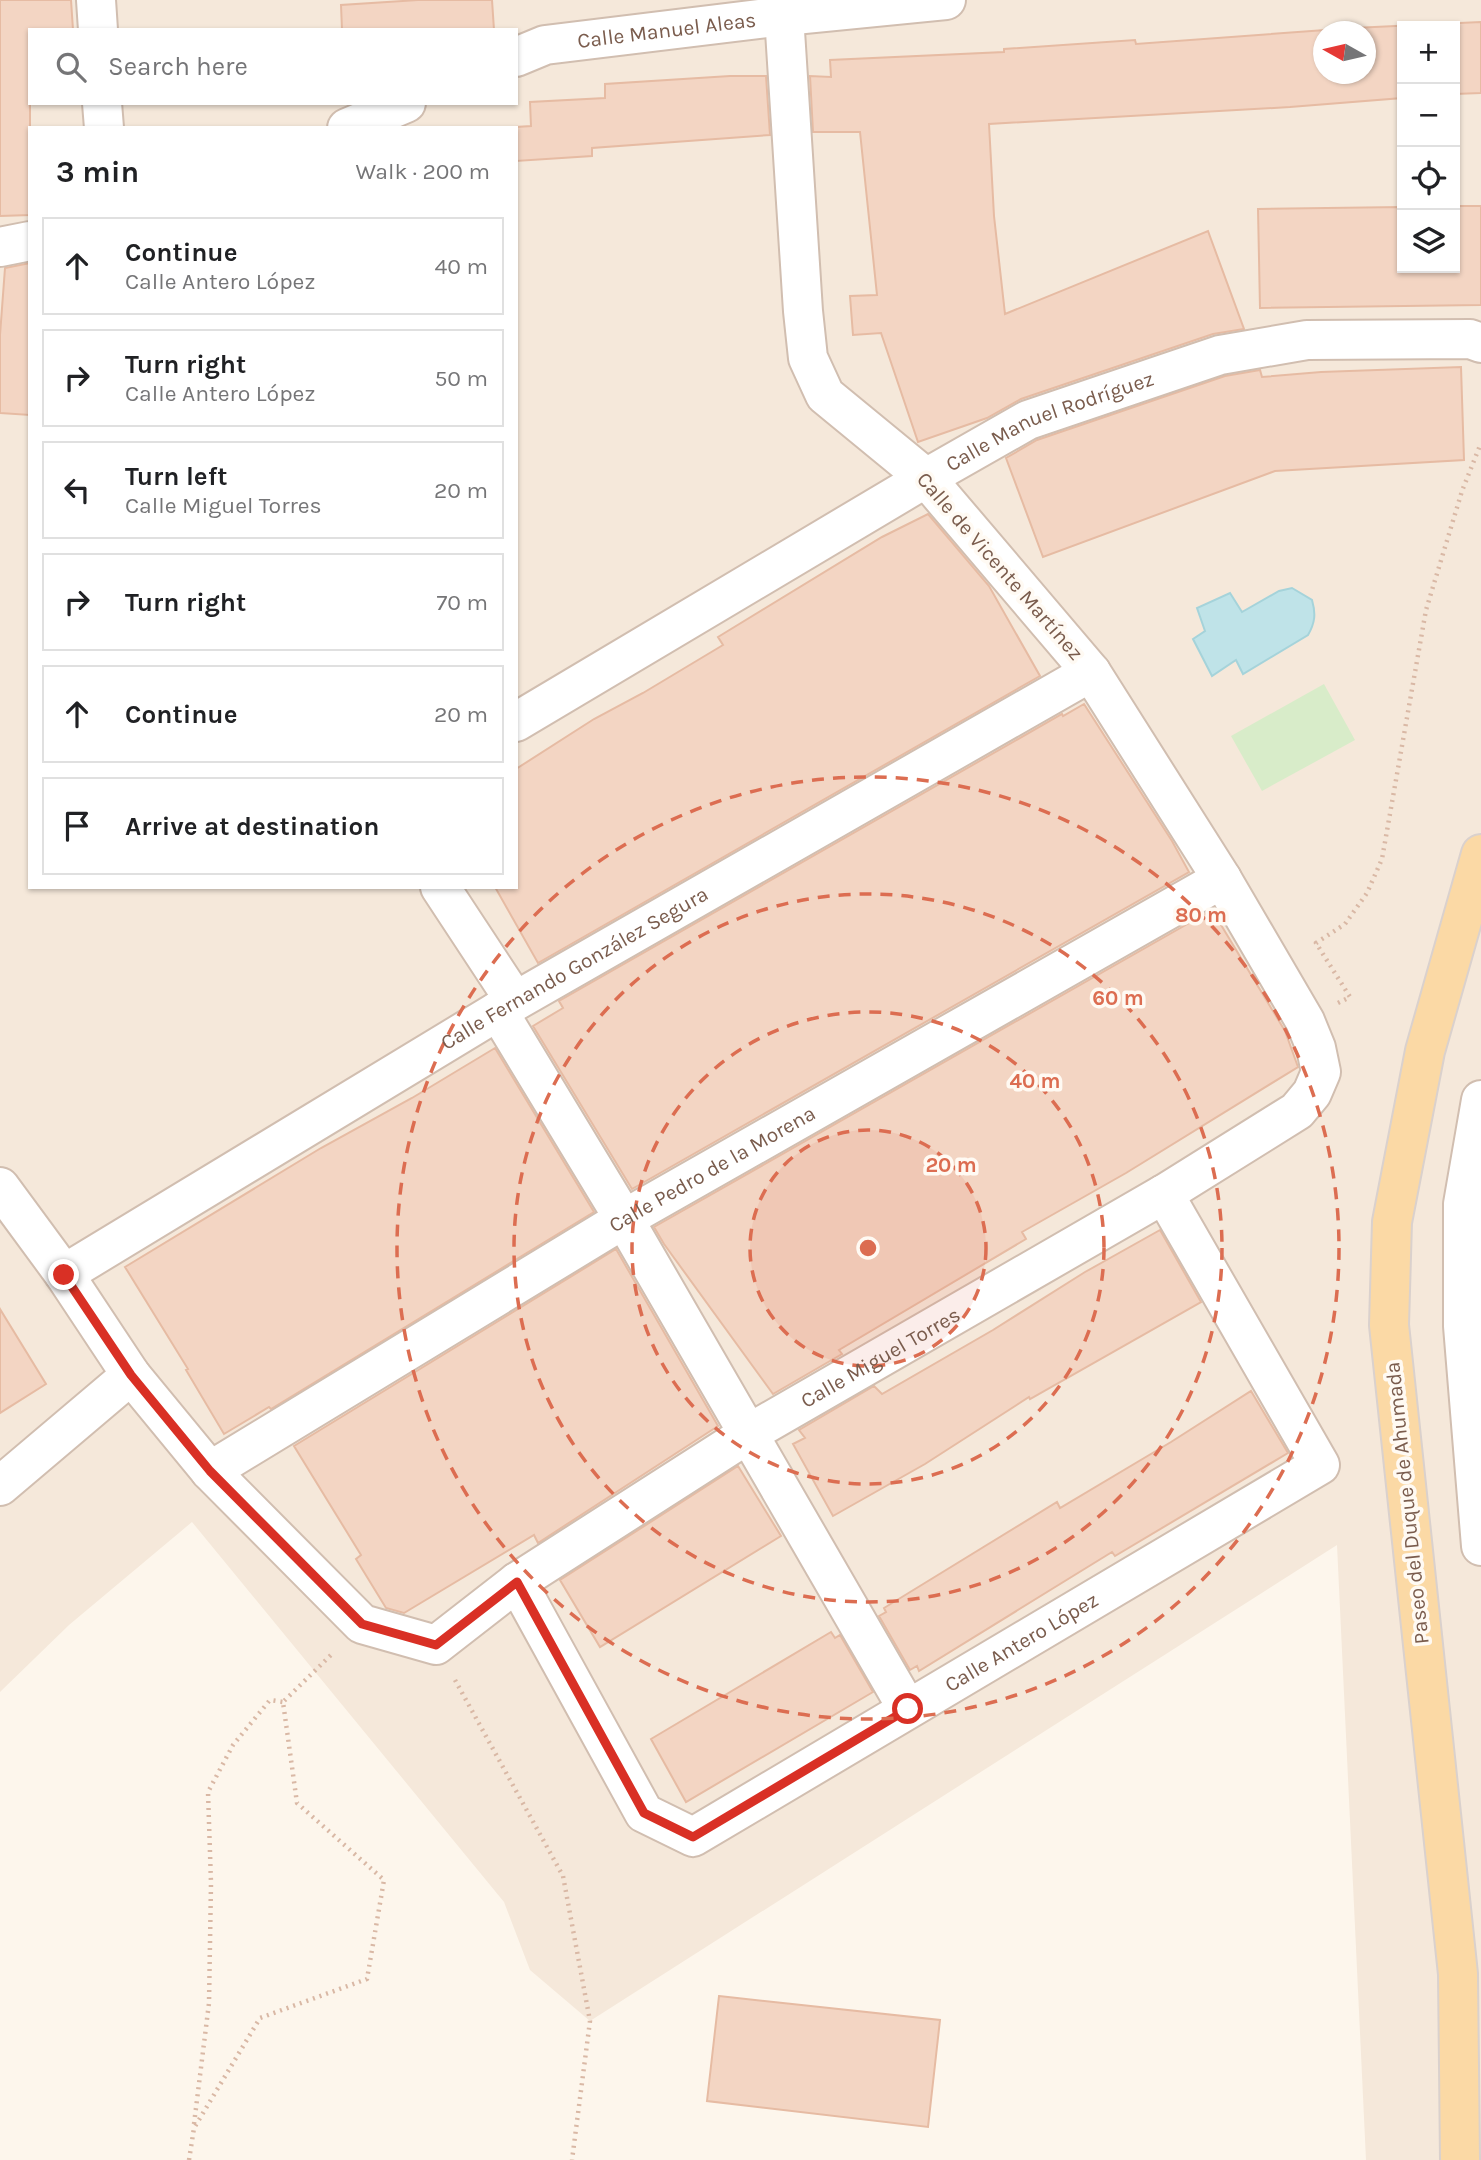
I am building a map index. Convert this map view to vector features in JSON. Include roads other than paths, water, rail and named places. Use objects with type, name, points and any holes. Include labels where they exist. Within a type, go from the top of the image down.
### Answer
[{"type":"main road","name":"Paseo del Duque de Ahumada","points":[[1460,2160],[1458,1974],[1389,1325],[1392,1222],[1422,1064],[1481,854]]},
{"type":"street","points":[[96,0],[98,28]]},
{"type":"street","name":"Calle Manuel Aleas","points":[[518,56],[545,45],[783,8],[946,0]]},
{"type":"street","name":"Calle de Vicente Martínez","points":[[783,8],[808,358],[825,395],[926,478],[1091,672],[1222,879],[1305,1021],[1316,1048],[1321,1072]]},
{"type":"street","points":[[102,105],[104,126]]},
{"type":"street","points":[[352,126],[401,105]]},
{"type":"street","points":[[0,247],[28,241]]},
{"type":"street","name":"Calle Manuel Rodríguez","points":[[518,721],[1028,419],[1220,355],[1307,340],[1470,339],[1481,343]]},
{"type":"street","name":"Calle Fernando González Segura","points":[[64,1275],[507,1006],[1091,672]]},
{"type":"street","name":"Calle Pedro de la Morena","points":[[210,1471],[624,1219],[1222,879]]},
{"type":"street","points":[[440,889],[624,1219],[908,1709]]},
{"type":"street","name":"Calle Miguel Torres","points":[[210,1471],[362,1624],[436,1645],[517,1582],[748,1434],[1164,1194],[1297,1111],[1312,1093],[1321,1072]]},
{"type":"street","points":[[1481,1100],[1463,1204],[1463,1325],[1481,1546]]},
{"type":"street","points":[[0,1187],[64,1275],[131,1375],[210,1471]]},
{"type":"street","name":"Calle Antero López","points":[[517,1582],[644,1813],[693,1837],[1320,1465],[1164,1194]]},
{"type":"street","points":[[0,1486],[131,1375]]},
{"type":"water","points":[[1292,588],[1312,600],[1314,618],[1308,635],[1243,674],[1236,660],[1212,676],[1193,639],[1205,631],[1197,608],[1230,593],[1242,612],[1279,591]]}]
